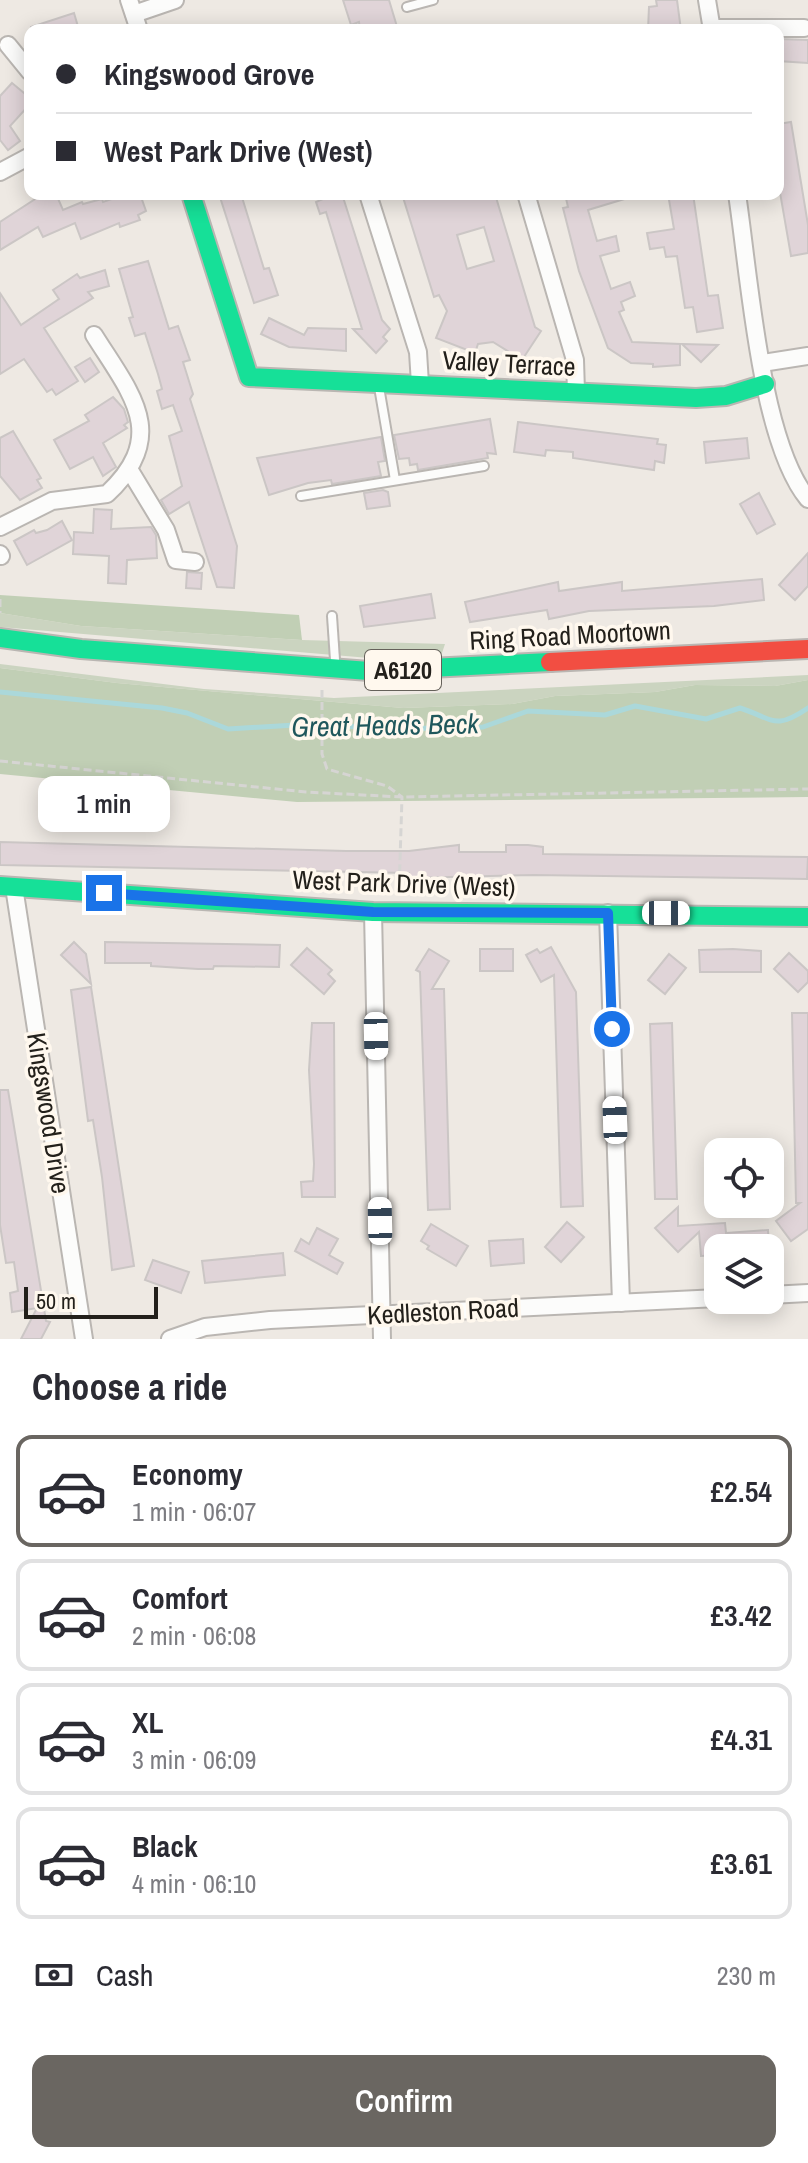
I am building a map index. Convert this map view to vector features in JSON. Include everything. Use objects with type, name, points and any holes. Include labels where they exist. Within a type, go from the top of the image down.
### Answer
[{"type":"main road","name":"Valley Terrace","points":[[193,200],[249,377],[696,398],[726,396],[765,384]]},
{"type":"main road","name":"Ring Road Moortown","points":[[0,638],[329,675],[808,649]]},
{"type":"main road","name":"West Park Drive (West)","points":[[7,886],[373,912],[808,917]]},
{"type":"street","points":[[134,15],[175,0]]},
{"type":"street","points":[[707,0],[711,24]]},
{"type":"street","points":[[784,28],[804,28]]},
{"type":"street","points":[[8,45],[24,65]]},
{"type":"street","points":[[0,172],[24,159]]},
{"type":"street","points":[[370,200],[414,339],[420,384]]},
{"type":"street","points":[[528,200],[575,360],[576,392]]},
{"type":"street","points":[[738,200],[765,384],[787,461],[808,499]]},
{"type":"street","points":[[0,527],[52,501],[107,494],[129,469],[143,429],[140,413],[94,335]]},
{"type":"street","points":[[762,363],[808,356]]},
{"type":"street","points":[[129,469],[166,530],[176,560],[195,562]]},
{"type":"street","name":"Kingswood Drive","points":[[7,886],[84,1339]]},
{"type":"street","points":[[373,912],[382,1339]]},
{"type":"street","points":[[608,913],[621,1303]]},
{"type":"street","points":[[784,1294],[808,1293]]},
{"type":"street","name":"Kedleston Road","points":[[170,1339],[233,1323],[704,1299]]},
{"type":"lane","points":[[407,7],[433,0]]},
{"type":"lane","points":[[378,383],[395,480]]},
{"type":"lane","points":[[301,496],[484,466]]},
{"type":"lane","points":[[329,675],[332,616]]},
{"type":"path","points":[[0,599],[0,613]]},
{"type":"path","points":[[329,675],[321,715],[327,769],[387,786],[402,797]]},
{"type":"path","points":[[0,761],[306,792],[402,797],[808,789]]},
{"type":"path","points":[[399,912],[402,797]]},
{"type":"green space","points":[[0,595],[299,615],[302,640],[81,626],[0,613]]},
{"type":"green space","points":[[0,613],[81,626],[302,640],[445,644],[441,656],[381,659],[0,627]]},
{"type":"green space","points":[[0,664],[204,689],[334,698],[808,675],[808,680],[775,686],[695,685],[655,692],[555,696],[512,704],[403,708],[117,683],[0,668]]},
{"type":"green space","points":[[0,668],[117,683],[403,708],[512,704],[555,696],[655,692],[695,685],[775,686],[808,680],[808,797],[297,802],[0,774]]},
{"type":"building","points":[[343,0],[389,0],[396,24],[359,22],[351,24]]},
{"type":"building","points":[[656,0],[677,0],[680,24],[648,24],[649,7],[657,6]]},
{"type":"building","points":[[74,13],[77,24],[40,24]]},
{"type":"building","points":[[784,39],[808,40],[808,63],[784,61]]},
{"type":"building","points":[[12,83],[24,93],[24,111],[10,126],[20,141],[8,150],[0,140],[0,96]]},
{"type":"building","points":[[791,122],[808,225],[808,253],[791,256],[781,200],[784,200],[784,123]]},
{"type":"building","points":[[34,200],[59,200],[63,210],[82,202],[142,200],[146,211],[138,215],[140,220],[120,227],[119,223],[81,239],[75,223],[43,237],[38,227],[0,250],[0,222]]},
{"type":"building","points":[[221,200],[243,200],[264,269],[269,268],[278,295],[254,303]]},
{"type":"building","points":[[344,200],[382,320],[390,329],[383,337],[387,341],[376,353],[353,329],[362,329],[326,212],[320,214],[316,202]]},
{"type":"building","points":[[404,200],[497,200],[535,327],[541,331],[522,360],[493,342],[478,344],[475,353],[436,338],[447,311],[439,295],[434,297]],"holes":[[[484,227],[494,261],[467,269],[457,235]]]},
{"type":"building","points":[[566,200],[621,200],[588,210],[597,241],[616,236],[619,251],[600,256],[611,289],[630,282],[635,296],[621,302],[624,310],[619,312],[632,342],[680,344],[680,365],[653,367],[653,364],[631,363],[608,348],[579,271],[563,208],[568,207]]},
{"type":"building","points":[[669,200],[694,200],[708,296],[718,295],[723,328],[697,332],[693,307],[685,308],[677,256],[666,257],[664,247],[650,249],[647,233],[674,229]]},
{"type":"building","points":[[148,261],[169,329],[178,326],[190,360],[183,362],[193,394],[190,399],[237,546],[234,588],[217,587],[189,502],[169,514],[161,500],[182,486],[169,436],[182,431],[173,405],[162,409],[157,391],[162,389],[158,374],[145,333],[135,336],[129,318],[133,317],[119,269]]},
{"type":"building","points":[[105,270],[109,286],[88,292],[93,298],[44,328],[78,381],[56,395],[52,389],[47,392],[24,359],[0,374],[0,293],[21,325],[59,299],[53,290],[77,274],[80,278]]},
{"type":"building","points":[[269,318],[304,335],[308,328],[346,329],[346,351],[289,347],[261,334]]},
{"type":"building","points":[[682,344],[718,345],[701,362]]},
{"type":"building","points":[[90,358],[99,372],[85,382],[75,367]]},
{"type":"building","points":[[113,397],[124,409],[128,422],[124,425],[127,428],[103,443],[116,467],[103,476],[93,457],[70,469],[54,440],[89,421],[85,415]]},
{"type":"building","points":[[490,419],[496,454],[487,453],[488,458],[418,470],[417,464],[410,465],[409,458],[399,459],[394,435]]},
{"type":"building","points":[[518,422],[658,439],[657,444],[666,445],[664,463],[655,461],[654,470],[573,458],[573,452],[546,450],[545,456],[514,452]]},
{"type":"building","points":[[13,431],[41,478],[37,480],[42,488],[20,500],[0,476],[0,438]]},
{"type":"building","points":[[381,437],[385,461],[378,462],[381,476],[332,484],[331,480],[308,483],[269,495],[257,458]]},
{"type":"building","points":[[747,438],[749,458],[706,463],[704,442]]},
{"type":"building","points":[[388,492],[390,506],[367,509],[364,493]]},
{"type":"building","points":[[759,493],[775,524],[757,534],[740,504]]},
{"type":"building","points":[[94,509],[112,510],[111,529],[151,527],[156,535],[157,558],[127,560],[126,584],[108,583],[109,556],[73,554],[74,532],[93,533]]},
{"type":"building","points":[[62,521],[72,540],[27,565],[14,541],[34,530],[36,533],[47,530]]},
{"type":"building","points":[[808,553],[808,586],[795,600],[779,585]]},
{"type":"building","points":[[187,572],[202,573],[201,589],[186,588]]},
{"type":"building","points":[[762,579],[764,600],[714,606],[589,611],[549,619],[547,610],[470,622],[465,602],[558,582],[559,591],[622,582],[622,591]]},
{"type":"building","points":[[431,594],[435,618],[364,627],[360,606]]},
{"type":"building","points":[[0,842],[346,851],[409,851],[459,845],[459,852],[506,852],[506,845],[528,845],[543,847],[543,854],[808,857],[807,879],[534,875],[409,878],[409,873],[0,865]]},
{"type":"building","points":[[74,942],[86,954],[91,984],[61,955]]},
{"type":"building","points":[[105,942],[280,945],[279,967],[214,966],[213,969],[198,969],[151,966],[151,963],[105,963]]},
{"type":"building","points":[[551,947],[576,992],[583,1206],[561,1207],[554,975],[541,982],[526,955]]},
{"type":"building","points":[[307,948],[332,970],[328,974],[335,981],[324,994],[291,965]]},
{"type":"building","points":[[429,949],[449,961],[432,989],[444,989],[450,1209],[428,1210],[420,972],[416,970]]},
{"type":"building","points":[[480,949],[513,949],[513,971],[480,971]]},
{"type":"building","points":[[699,950],[761,951],[761,972],[700,972]]},
{"type":"building","points":[[789,953],[808,971],[808,982],[798,992],[774,969]]},
{"type":"building","points":[[669,954],[686,968],[665,994],[648,980]]},
{"type":"building","points":[[91,987],[134,1266],[112,1270],[102,1177],[93,1120],[88,1121],[71,990]]},
{"type":"building","points":[[792,1013],[808,1013],[808,1229],[791,1241],[776,1221],[800,1203],[796,1203]]},
{"type":"building","points":[[312,1023],[334,1023],[335,1197],[302,1197],[301,1182],[313,1181],[314,1164],[309,1070]]},
{"type":"building","points":[[672,1023],[677,1199],[655,1199],[650,1024]]},
{"type":"building","points":[[0,1090],[8,1090],[46,1321],[50,1322],[41,1339],[21,1339],[37,1308],[12,1312],[10,1293],[18,1291],[14,1262],[6,1263],[0,1225]]},
{"type":"building","points":[[678,1207],[678,1226],[725,1223],[726,1233],[768,1230],[768,1234],[704,1234],[704,1256],[701,1256],[699,1232],[678,1252],[655,1228]]},
{"type":"building","points":[[567,1222],[584,1237],[561,1262],[545,1247]]},
{"type":"building","points":[[431,1224],[468,1246],[456,1266],[427,1249],[429,1246],[421,1241]]},
{"type":"building","points":[[317,1228],[338,1239],[329,1255],[343,1263],[337,1274],[295,1251],[301,1239],[309,1244]]},
{"type":"building","points":[[523,1239],[524,1263],[491,1266],[489,1241]]},
{"type":"building","points":[[283,1253],[285,1275],[205,1283],[202,1261]]},
{"type":"building","points":[[153,1260],[189,1272],[181,1293],[145,1280]]},
{"type":"waterway","name":"Great Heads Beck","points":[[0,692],[162,708],[187,713],[228,729],[312,724],[390,729],[483,727],[528,711],[605,715],[635,706],[706,719],[740,708],[781,721],[808,708]]},
{"type":"traffic: fast","points":[[193,200],[249,377],[696,398],[726,396],[765,384]]},
{"type":"traffic: fast","points":[[0,638],[81,649],[369,671],[550,662]]},
{"type":"traffic: fast","points":[[0,886],[373,912],[808,917]]},
{"type":"traffic: jam","points":[[550,662],[808,649]]},
{"type":"route","points":[[104,893],[373,912],[608,913],[612,1029]]}]
